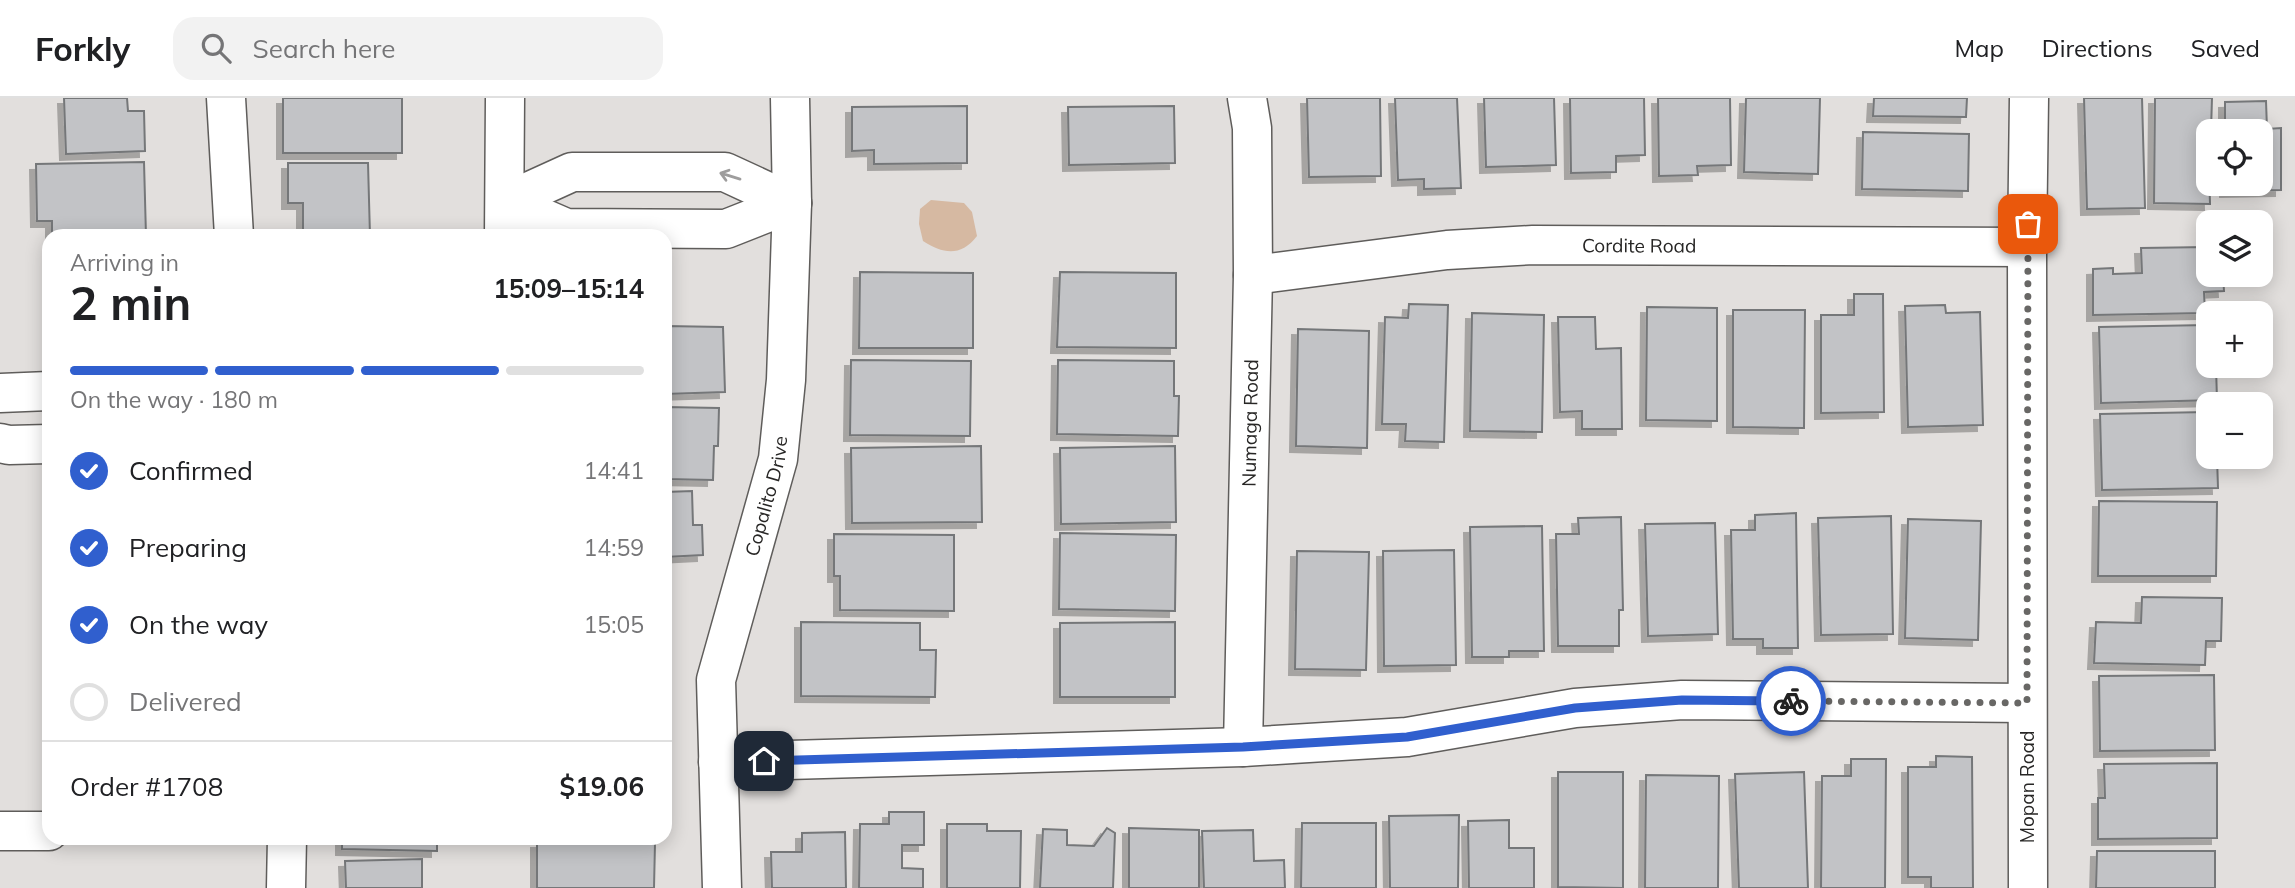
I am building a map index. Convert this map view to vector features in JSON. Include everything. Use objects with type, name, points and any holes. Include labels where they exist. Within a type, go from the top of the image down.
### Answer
[{"type":"street","points":[[226,98],[234,229]]},
{"type":"street","points":[[505,98],[505,219]]},
{"type":"street","name":"Copalito Drive","points":[[722,888],[716,680],[778,459],[786,380],[792,203],[790,98]]},
{"type":"street","name":"Numaga Road","points":[[1243,747],[1253,275],[1252,128],[1247,98]]},
{"type":"street","name":"Mopan Road","points":[[2028,888],[2029,98]]},
{"type":"street","points":[[505,219],[572,172],[725,172],[792,203]]},
{"type":"street","points":[[505,219],[566,228],[726,229],[792,203]]},
{"type":"street","name":"Cordite Road","points":[[1253,275],[1447,250],[1533,245],[2027,247]]},
{"type":"street","points":[[0,393],[42,391]]},
{"type":"street","points":[[0,443],[42,444]]},
{"type":"street","points":[[718,762],[1243,747],[1407,737],[1575,708],[1682,700],[2027,703]]},
{"type":"street","points":[[0,831],[42,831]]},
{"type":"street","points":[[286,888],[287,845]]},
{"type":"shaded area","points":[[931,200],[964,203],[972,212],[977,236],[971,243],[958,250],[945,251],[923,241],[919,224],[920,209]]},
{"type":"building","points":[[64,98],[127,98],[128,111],[144,111],[145,151],[66,154]]},
{"type":"building","points":[[283,98],[402,98],[402,153],[283,153]]},
{"type":"building","points":[[1307,98],[1380,98],[1381,176],[1309,177]]},
{"type":"building","points":[[1395,98],[1457,98],[1461,188],[1424,189],[1424,179],[1398,180]]},
{"type":"building","points":[[1484,98],[1554,98],[1556,165],[1486,167]]},
{"type":"building","points":[[1570,98],[1644,98],[1645,155],[1616,156],[1616,172],[1571,173]]},
{"type":"building","points":[[1658,98],[1730,98],[1731,165],[1697,166],[1698,175],[1659,176]]},
{"type":"building","points":[[1746,98],[1820,98],[1818,174],[1744,172]]},
{"type":"building","points":[[1874,98],[1967,98],[1966,117],[1873,116]]},
{"type":"building","points":[[2084,98],[2142,98],[2145,208],[2087,209]]},
{"type":"building","points":[[2155,98],[2212,98],[2211,119],[2196,119],[2196,196],[2210,196],[2210,204],[2154,203]]},
{"type":"building","points":[[2266,101],[2267,119],[2225,119],[2225,102]]},
{"type":"building","points":[[967,106],[967,163],[874,164],[874,150],[852,151],[852,107]]},
{"type":"building","points":[[1174,106],[1175,163],[1069,165],[1068,107]]},
{"type":"building","points":[[2281,128],[2281,190],[2273,190],[2273,129]]},
{"type":"building","points":[[1863,132],[1969,134],[1968,191],[1862,189]]},
{"type":"building","points":[[144,162],[146,229],[52,229],[52,221],[37,221],[36,164]]},
{"type":"building","points":[[288,163],[368,163],[370,229],[303,229],[303,203],[288,203]]},
{"type":"building","points":[[2196,247],[2196,287],[2224,287],[2224,291],[2204,292],[2204,301],[2196,301],[2196,313],[2093,315],[2093,269],[2113,268],[2113,274],[2142,273],[2141,248]]},
{"type":"building","points":[[860,272],[973,273],[973,348],[859,348]]},
{"type":"building","points":[[1060,272],[1176,273],[1176,348],[1057,347]]},
{"type":"building","points":[[1854,294],[1883,294],[1884,412],[1821,413],[1821,315],[1854,315]]},
{"type":"building","points":[[1409,304],[1448,305],[1444,442],[1405,441],[1406,424],[1382,424],[1385,317],[1408,318]]},
{"type":"building","points":[[1945,305],[1946,313],[1980,312],[1983,425],[1908,427],[1905,306]]},
{"type":"building","points":[[1647,307],[1717,308],[1717,421],[1646,420]]},
{"type":"building","points":[[1733,310],[1805,310],[1804,428],[1733,427]]},
{"type":"building","points":[[1472,313],[1544,315],[1542,432],[1470,431]]},
{"type":"building","points":[[1558,317],[1595,317],[1596,349],[1621,348],[1622,429],[1582,429],[1582,411],[1560,412]]},
{"type":"building","points":[[2196,325],[2196,378],[2216,378],[2217,392],[2196,392],[2196,401],[2101,403],[2099,327]]},
{"type":"building","points":[[672,326],[723,327],[725,392],[672,394]]},
{"type":"building","points":[[1298,329],[1369,331],[1367,448],[1296,446]]},
{"type":"building","points":[[851,360],[971,361],[970,436],[850,435]]},
{"type":"building","points":[[1058,360],[1174,361],[1174,396],[1179,396],[1178,436],[1057,434]]},
{"type":"building","points":[[672,407],[719,408],[718,446],[714,446],[713,480],[672,479]]},
{"type":"building","points":[[2196,412],[2196,469],[2217,469],[2218,488],[2102,490],[2100,414]]},
{"type":"building","points":[[981,446],[982,522],[852,523],[851,448]]},
{"type":"building","points":[[1175,446],[1176,522],[1061,524],[1060,448]]},
{"type":"building","points":[[692,491],[693,525],[702,525],[703,555],[672,557],[672,492]]},
{"type":"building","points":[[2099,501],[2217,502],[2216,576],[2098,576]]},
{"type":"building","points":[[1796,513],[1798,648],[1763,648],[1763,639],[1733,639],[1731,530],[1755,530],[1755,515]]},
{"type":"building","points":[[1891,516],[1893,634],[1821,635],[1818,518]]},
{"type":"building","points":[[1621,517],[1623,610],[1619,610],[1619,646],[1558,646],[1556,534],[1579,534],[1578,518]]},
{"type":"building","points":[[1908,519],[1981,521],[1978,640],[1905,638]]},
{"type":"building","points":[[1715,523],[1718,634],[1648,636],[1645,524]]},
{"type":"building","points":[[1542,526],[1544,651],[1509,651],[1509,657],[1472,657],[1470,527]]},
{"type":"building","points":[[1060,533],[1176,535],[1175,611],[1059,609]]},
{"type":"building","points":[[834,534],[954,535],[954,611],[840,610],[840,576],[834,576]]},
{"type":"building","points":[[1454,550],[1456,665],[1384,666],[1383,551]]},
{"type":"building","points":[[1297,551],[1369,552],[1366,670],[1295,669]]},
{"type":"building","points":[[2142,597],[2222,598],[2221,641],[2206,641],[2205,665],[2094,663],[2096,622],[2141,623]]},
{"type":"building","points":[[801,622],[920,623],[920,650],[936,650],[935,697],[801,696]]},
{"type":"building","points":[[1175,622],[1175,697],[1060,697],[1060,623]]},
{"type":"building","points":[[2214,675],[2215,750],[2100,751],[2099,676]]},
{"type":"building","points":[[1936,756],[1972,757],[1973,888],[1931,888],[1931,877],[1908,877],[1908,767],[1936,767]]},
{"type":"building","points":[[1851,759],[1886,759],[1885,888],[1821,888],[1822,776],[1851,776]]},
{"type":"building","points":[[2217,763],[2217,838],[2098,839],[2098,798],[2105,798],[2104,764]]},
{"type":"building","points":[[1558,772],[1623,772],[1623,888],[1558,887]]},
{"type":"building","points":[[1804,772],[1808,888],[1739,888],[1735,774]]},
{"type":"building","points":[[1646,775],[1719,776],[1718,888],[1645,888]]},
{"type":"building","points":[[889,812],[924,812],[924,845],[902,845],[902,868],[923,869],[923,888],[859,888],[860,824],[889,824]]},
{"type":"building","points":[[1459,815],[1458,888],[1390,888],[1389,816]]},
{"type":"building","points":[[1509,820],[1509,848],[1534,848],[1534,888],[1469,888],[1468,821]]},
{"type":"building","points":[[1302,823],[1376,823],[1376,888],[1301,888]]},
{"type":"building","points":[[947,824],[987,824],[987,831],[1021,831],[1020,888],[947,888]]},
{"type":"building","points":[[1107,828],[1115,833],[1113,888],[1040,888],[1043,829],[1067,830],[1067,845],[1094,846]]},
{"type":"building","points":[[1129,828],[1199,830],[1199,888],[1129,888]]},
{"type":"building","points":[[1253,830],[1254,861],[1284,860],[1285,888],[1204,888],[1202,831]]},
{"type":"building","points":[[845,832],[846,888],[772,888],[771,852],[802,852],[802,833]]},
{"type":"building","points":[[342,845],[437,845],[437,851],[342,849]]},
{"type":"building","points":[[537,845],[655,845],[654,888],[537,888]]},
{"type":"building","points":[[2097,851],[2215,851],[2215,888],[2096,888]]},
{"type":"building","points":[[422,859],[422,888],[346,888],[345,861]]},
{"type":"way so far","points":[[1791,701],[2027,703],[2028,224]]},
{"type":"route","points":[[764,761],[1243,747],[1407,737],[1575,708],[1682,700],[1791,701]]}]
